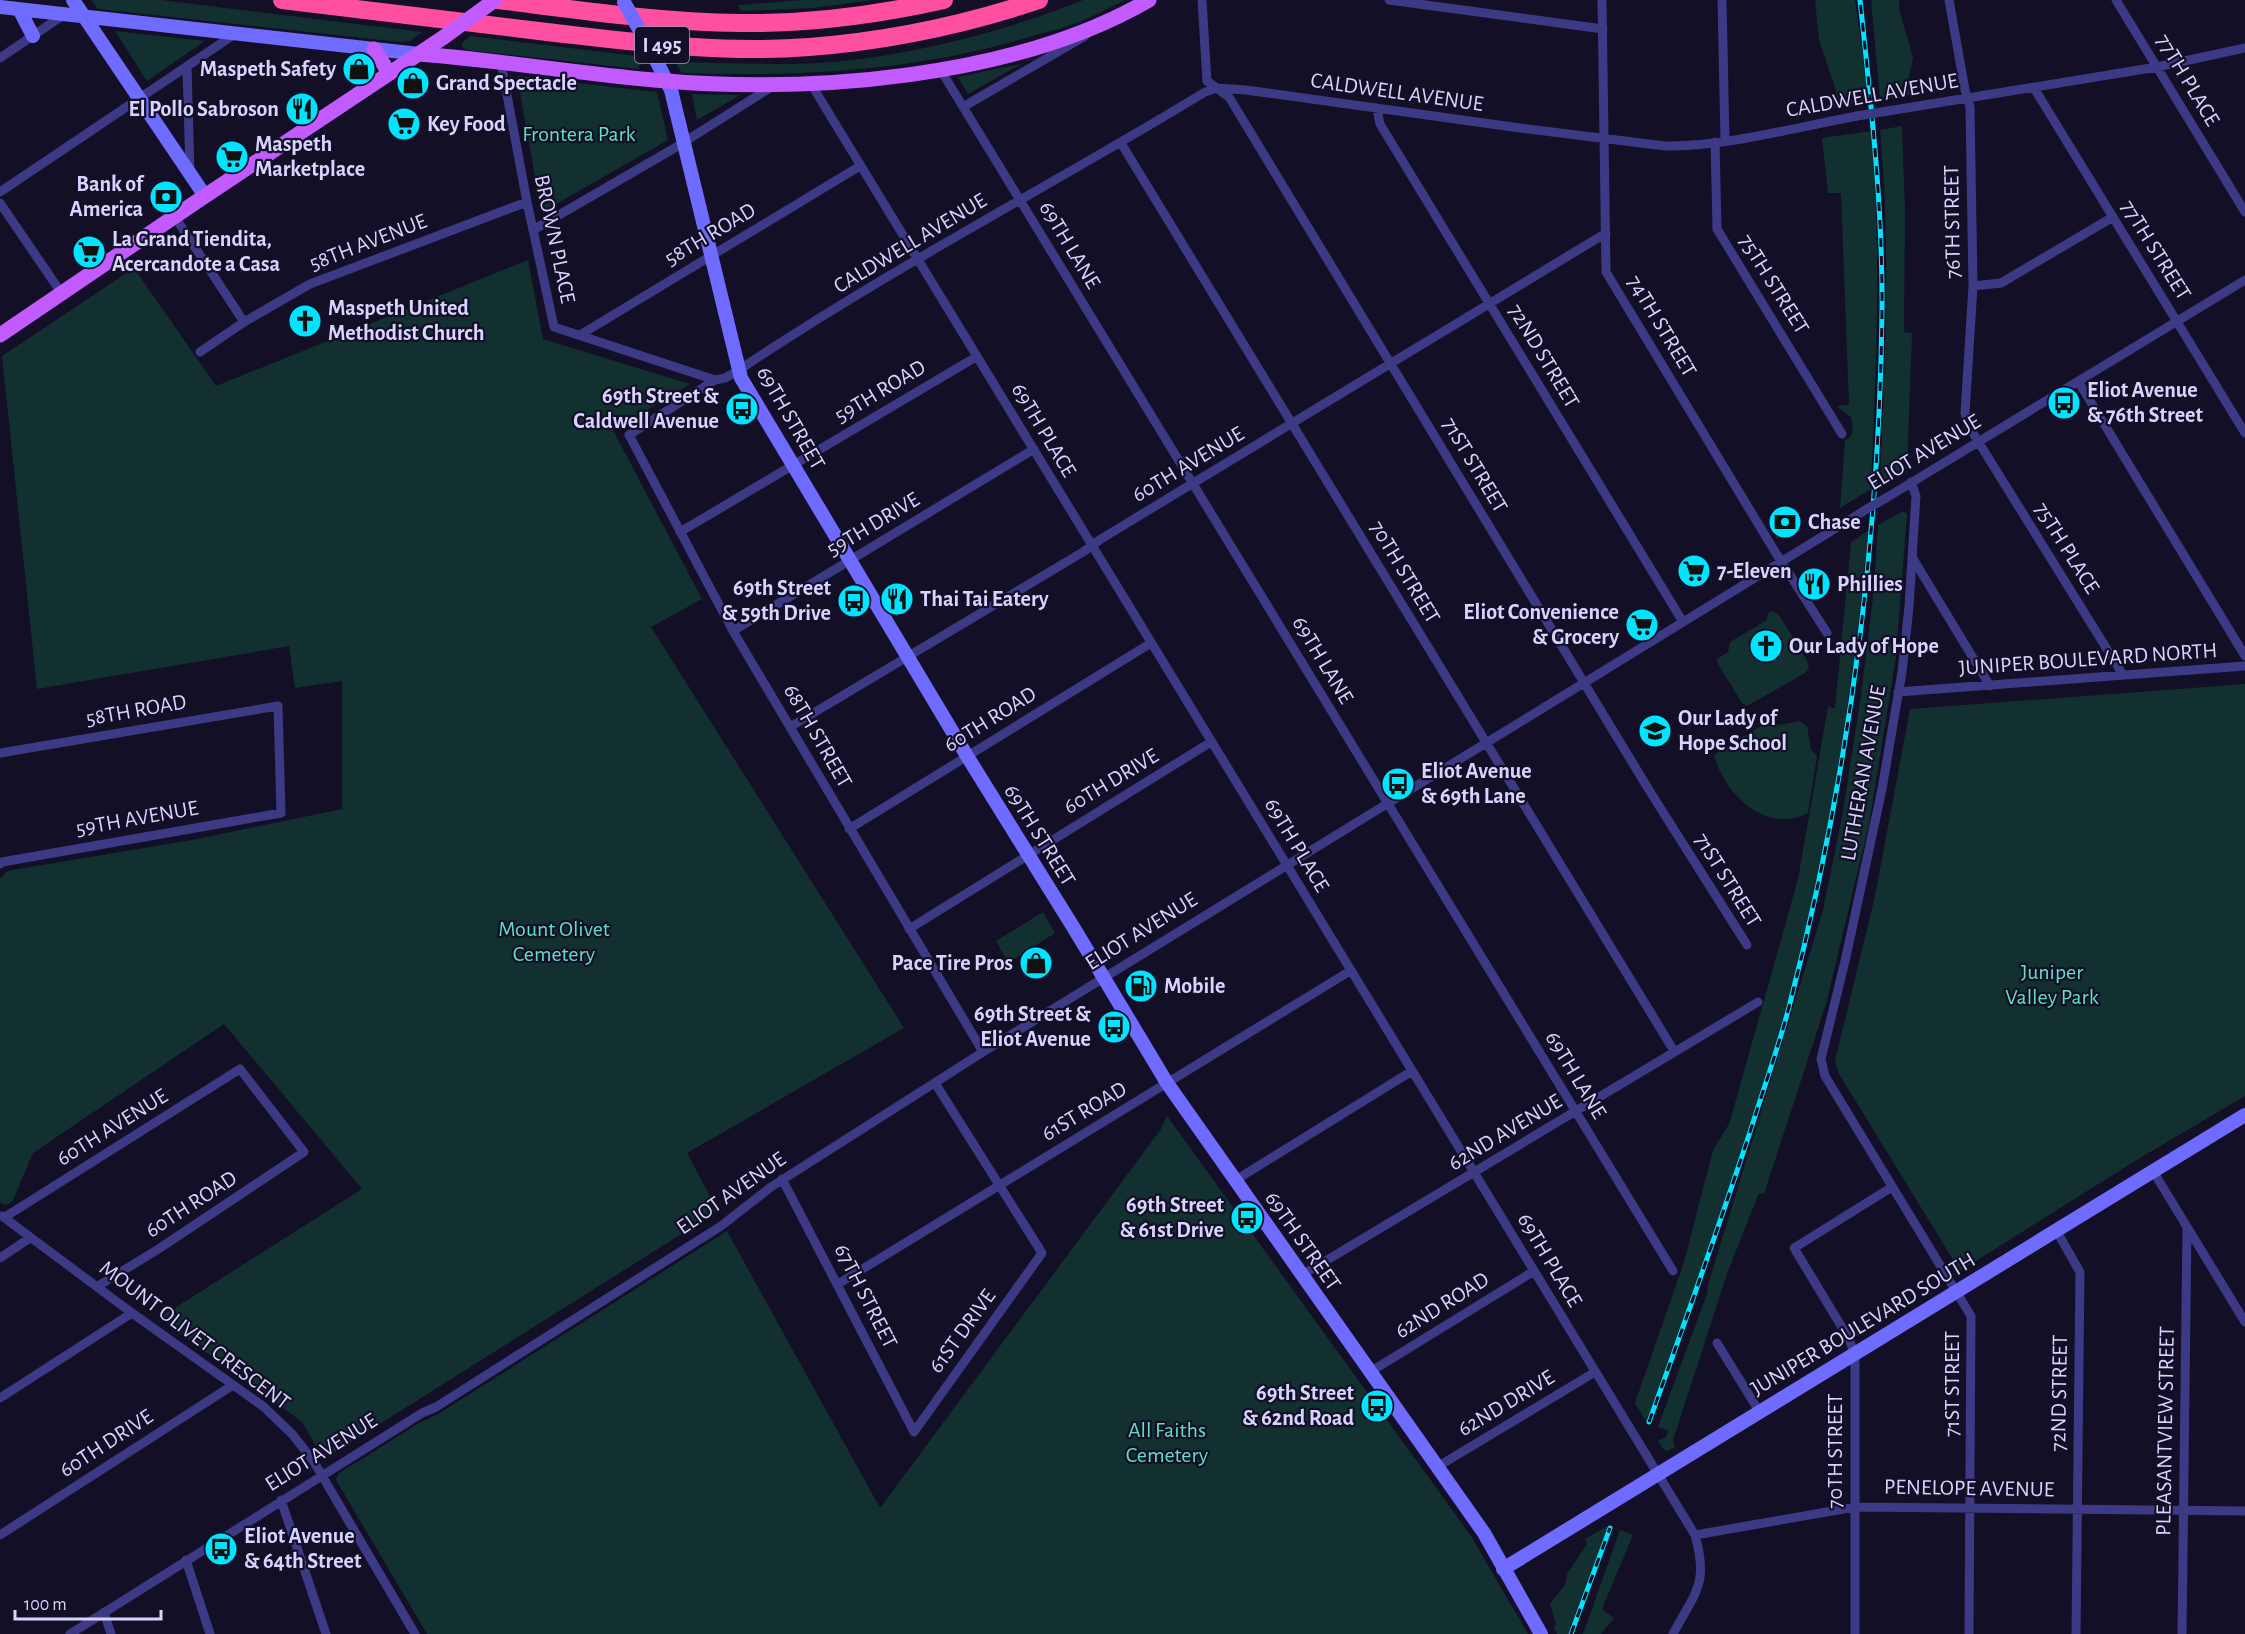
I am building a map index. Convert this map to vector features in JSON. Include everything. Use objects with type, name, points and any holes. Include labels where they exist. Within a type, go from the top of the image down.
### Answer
[{"type":"highway","name":"I 495","points":[[282,0],[640,43],[735,49],[808,47],[880,39],[950,26],[1039,0]]},
{"type":"highway","name":"I 495","points":[[497,0],[671,20],[749,23],[847,17],[944,0]]},
{"type":"main road","points":[[0,335],[497,0]]},
{"type":"main road","points":[[0,7],[64,15],[78,8],[237,32],[419,54],[667,81],[774,85],[875,78],[940,69],[1044,45],[1113,20],[1149,0]]},
{"type":"main road","name":"69TH STREET","points":[[623,1],[667,81],[741,378],[907,657],[1167,1083],[1484,1533],[1540,1632]]},
{"type":"main road","points":[[78,8],[205,196]]},
{"type":"main road","points":[[20,9],[33,36]]},
{"type":"main road","points":[[374,49],[388,73]]},
{"type":"main road","name":"JUNIPER BOULEVARD SOUTH","points":[[1503,1569],[2245,1115]]},
{"type":"street","name":"71ST STREET","points":[[1202,0],[1207,81],[1229,97],[1655,800],[1747,945]]},
{"type":"street","points":[[1389,0],[1603,29]]},
{"type":"street","name":"74TH STREET","points":[[1602,0],[1606,272],[1781,562],[1827,633]]},
{"type":"street","name":"75TH STREET","points":[[1722,0],[1717,229],[1842,434]]},
{"type":"street","name":"76TH STREET","points":[[1949,0],[1970,107],[1973,286],[1965,412],[1968,425],[1979,442]]},
{"type":"street","name":"77TH PLACE","points":[[2116,0],[2245,212]]},
{"type":"street","points":[[0,58],[64,15]]},
{"type":"street","points":[[963,107],[1113,20]]},
{"type":"street","points":[[0,192],[237,32]]},
{"type":"street","name":"CALDWELL AVENUE","points":[[629,435],[716,380],[739,370],[917,260],[1205,92],[1217,88],[1605,139],[1685,146],[1720,142],[1857,116],[2157,67],[2245,48]]},
{"type":"street","name":"BROWN PLACE","points":[[501,63],[527,202],[554,327],[716,380]]},
{"type":"street","points":[[187,67],[190,174]]},
{"type":"street","name":"69TH LANE","points":[[940,69],[1673,1271]]},
{"type":"street","name":"69TH PLACE","points":[[811,84],[1695,1535],[1702,1569],[1699,1587],[1673,1634]]},
{"type":"street","points":[[533,230],[684,143],[774,85]]},
{"type":"street","name":"77TH STREET","points":[[2034,88],[2245,434]]},
{"type":"street","name":"72ND STREET","points":[[1377,109],[1380,124],[1683,622]]},
{"type":"street","name":"70TH STREET","points":[[1121,143],[1674,1051]]},
{"type":"street","name":"58TH ROAD","points":[[580,335],[860,166]]},
{"type":"street","name":"58TH AVENUE","points":[[200,352],[244,322],[310,284],[527,202]]},
{"type":"street","points":[[0,203],[62,294]]},
{"type":"street","points":[[175,217],[244,322]]},
{"type":"street","points":[[1973,286],[2001,284],[2113,217]]},
{"type":"street","name":"60TH AVENUE","points":[[790,727],[1606,233]]},
{"type":"street","name":"ELIOT AVENUE","points":[[70,1634],[321,1475],[422,1413],[446,1401],[721,1226],[782,1179],[1103,977],[2245,279]]},
{"type":"street","name":"59TH ROAD","points":[[680,532],[976,357]]},
{"type":"street","points":[[2078,381],[2245,656]]},
{"type":"street","name":"68TH STREET","points":[[629,435],[733,631],[983,1052]]},
{"type":"street","name":"75TH PLACE","points":[[1979,442],[2123,675]]},
{"type":"street","name":"59TH DRIVE","points":[[733,631],[1034,449]]},
{"type":"street","name":"LUTHERAN AVENUE","points":[[1822,1067],[1822,1050],[1875,828],[1898,692],[1908,618],[1916,496],[1911,482]]},
{"type":"street","points":[[1912,557],[1990,686]]},
{"type":"street","name":"60TH ROAD","points":[[849,829],[1151,643]]},
{"type":"street","name":"JUNIPER BOULEVARD NORTH","points":[[1898,692],[2245,666]]},
{"type":"street","name":"58TH ROAD","points":[[0,753],[278,706],[282,813]]},
{"type":"street","name":"60TH DRIVE","points":[[909,929],[1211,742]]},
{"type":"street","name":"59TH AVENUE","points":[[0,864],[282,813]]},
{"type":"street","name":"61ST ROAD","points":[[838,1284],[1350,971]]},
{"type":"street","name":"62ND AVENUE","points":[[1302,1275],[1758,1002]]},
{"type":"street","name":"71ST STREET","points":[[1822,1067],[1825,1076],[1971,1316],[1969,1634]]},
{"type":"street","name":"60TH AVENUE","points":[[3,1216],[240,1069],[304,1152]]},
{"type":"street","points":[[1234,1181],[1412,1071]]},
{"type":"street","points":[[935,1083],[999,1185]]},
{"type":"street","name":"60TH ROAD","points":[[98,1286],[160,1248],[304,1152]]},
{"type":"street","points":[[2153,1170],[2245,1323]]},
{"type":"street","name":"67TH STREET","points":[[782,1179],[914,1431]]},
{"type":"street","name":"61ST DRIVE","points":[[914,1431],[1042,1253],[999,1185]]},
{"type":"street","name":"70TH STREET","points":[[1854,1634],[1855,1355],[1849,1339],[1794,1248],[1892,1187]]},
{"type":"street","name":"MOUNT OLIVET CRESCENT","points":[[3,1216],[282,1423],[307,1452],[415,1634]]},
{"type":"street","name":"PLEASANTVIEW STREET","points":[[2182,1634],[2187,1228]]},
{"type":"street","name":"72ND STREET","points":[[2056,1230],[2080,1272],[2076,1634]]},
{"type":"street","points":[[0,1258],[30,1238]]},
{"type":"street","name":"62ND ROAD","points":[[1370,1372],[1534,1271]]},
{"type":"street","points":[[0,1398],[132,1313]]},
{"type":"street","points":[[1717,1343],[1760,1412]]},
{"type":"street","name":"62ND DRIVE","points":[[1437,1467],[1595,1372]]},
{"type":"street","name":"60TH DRIVE","points":[[0,1534],[233,1385]]},
{"type":"street","points":[[282,1500],[326,1634]]},
{"type":"street","name":"PENELOPE AVENUE","points":[[1695,1535],[1855,1507],[2245,1510]]},
{"type":"street","points":[[186,1560],[210,1634]]},
{"type":"street","points":[[104,1612],[111,1634]]},
{"type":"green space","points":[[91,0],[161,0],[422,32],[410,41],[400,42],[98,9]]},
{"type":"green space","points":[[802,0],[874,0],[813,8],[741,11],[738,5]]},
{"type":"green space","points":[[1083,0],[1126,0],[1059,29],[944,58],[857,69],[770,74],[682,73],[675,62],[794,64],[866,58],[978,35],[1050,13]]},
{"type":"green space","points":[[1815,0],[1855,0],[1869,102],[1830,108],[1836,97],[1836,90],[1819,40]]},
{"type":"green space","points":[[1871,0],[1899,0],[1899,8],[1913,58],[1907,86],[1918,93],[1880,100]]},
{"type":"green space","points":[[115,31],[205,41],[147,81]]},
{"type":"green space","points":[[470,36],[636,56],[641,65],[638,66],[639,69],[467,50],[462,47],[462,43]]},
{"type":"green space","points":[[1021,64],[968,94],[958,77]]},
{"type":"green space","name":"Frontera Park","points":[[517,76],[657,92],[668,140],[544,211],[541,210]]},
{"type":"green space","points":[[692,94],[740,95],[697,120]]},
{"type":"green space","points":[[1902,126],[1905,212],[1904,332],[1912,333],[1907,469],[1880,484],[1886,263],[1880,130]]},
{"type":"green space","points":[[1871,131],[1877,265],[1871,489],[1840,508],[1845,440],[1852,434],[1851,417],[1836,406],[1849,405],[1841,193],[1828,193],[1822,138]]},
{"type":"green space","name":"Mount Olivet Cemetery","points":[[528,260],[543,339],[690,384],[613,430],[702,599],[651,627],[904,1028],[687,1153],[718,1211],[324,1459],[302,1422],[159,1318],[362,1189],[224,1024],[33,1153],[12,1202],[6,1205],[0,1202],[0,879],[7,871],[192,840],[342,809],[342,681],[295,688],[289,646],[37,689],[2,356],[134,268],[216,386]]},
{"type":"green space","points":[[1903,511],[1907,514],[1896,657],[1869,824],[1826,1004],[1764,1194],[1759,1193],[1728,1271],[1673,1440],[1675,1447],[1667,1451],[1658,1441],[1666,1437],[1668,1430],[1658,1427],[1708,1291],[1707,1288],[1823,910],[1843,812],[1861,695],[1873,598],[1878,525]]},
{"type":"green space","points":[[1868,531],[1855,648],[1838,765],[1804,939],[1758,1103],[1704,1263],[1646,1422],[1635,1403],[1684,1262],[1713,1150],[1729,1124],[1798,879],[1828,707],[1835,708],[1851,542]]},
{"type":"green space","points":[[1772,611],[1779,615],[1807,660],[1809,668],[1805,673],[1747,706],[1742,703],[1717,659],[1728,652],[1730,642],[1767,620],[1768,613]]},
{"type":"green space","name":"Juniper Valley Park","points":[[2245,684],[2245,1096],[2135,1161],[1960,1271],[1839,1074],[1835,1061],[1875,896],[1910,709]]},
{"type":"green space","points":[[1769,721],[1779,725],[1799,721],[1807,726],[1811,749],[1817,756],[1808,813],[1792,818],[1777,819],[1762,815],[1737,796],[1719,770],[1714,755]]},
{"type":"green space","points":[[1043,912],[1055,933],[1008,963],[996,941]]},
{"type":"green space","name":"All Faiths Cemetery","points":[[1167,1116],[1471,1536],[1528,1634],[427,1634],[336,1480],[338,1474],[419,1423],[438,1414],[727,1231],[880,1508],[1161,1129]]},
{"type":"green space","points":[[1609,1525],[1568,1634],[1557,1634],[1550,1604],[1565,1585],[1567,1574],[1587,1544],[1585,1539]]},
{"type":"green space","points":[[1620,1530],[1633,1535],[1602,1609],[1614,1618],[1601,1634],[1583,1634]]},
{"type":"railway","points":[[1649,1422],[1738,1168],[1789,1007],[1810,922],[1844,749],[1867,576],[1880,401],[1882,313],[1878,195],[1860,0]]},
{"type":"railway","points":[[1571,1634],[1610,1528]]},
{"type":"place","name":"Maspeth Safety","points":[[359,69]]},
{"type":"place","name":"Grand Spectacle","points":[[413,83]]},
{"type":"place","name":"El Pollo Sabroson","points":[[302,109]]},
{"type":"place","name":"Key Food","points":[[404,124]]},
{"type":"place","name":"Maspeth Marketplace","points":[[232,157]]},
{"type":"place","name":"Bank of America","points":[[166,197]]},
{"type":"place","name":"La Grand Tiendita, Acercandote a Casa","points":[[89,252]]},
{"type":"place","name":"Maspeth United Methodist Church","points":[[305,321]]},
{"type":"place","name":"Eliot Avenue & 76th Street","points":[[2064,403]]},
{"type":"place","name":"69th Street & Caldwell Avenue","points":[[742,409]]},
{"type":"place","name":"Chase","points":[[1785,522]]},
{"type":"place","name":"7-Eleven","points":[[1694,571]]},
{"type":"place","name":"Phillies","points":[[1814,584]]},
{"type":"place","name":"Thai Tai Eatery","points":[[897,599]]},
{"type":"place","name":"69th Street & 59th Drive","points":[[854,601]]},
{"type":"place","name":"Eliot Convenience & Grocery","points":[[1642,625]]},
{"type":"place","name":"Our Lady of Hope","points":[[1766,646]]},
{"type":"place","name":"Our Lady of Hope School","points":[[1655,731]]},
{"type":"place","name":"Eliot Avenue & 69th Lane","points":[[1398,784]]},
{"type":"place","name":"Pace Tire Pros","points":[[1036,963]]},
{"type":"place","name":"Mobile","points":[[1141,986]]},
{"type":"place","name":"69th Street & Eliot Avenue","points":[[1114,1027]]},
{"type":"place","name":"69th Street & 61st Drive","points":[[1247,1218]]},
{"type":"place","name":"69th Street & 62nd Road","points":[[1377,1406]]},
{"type":"place","name":"Eliot Avenue & 64th Street","points":[[221,1549]]}]
